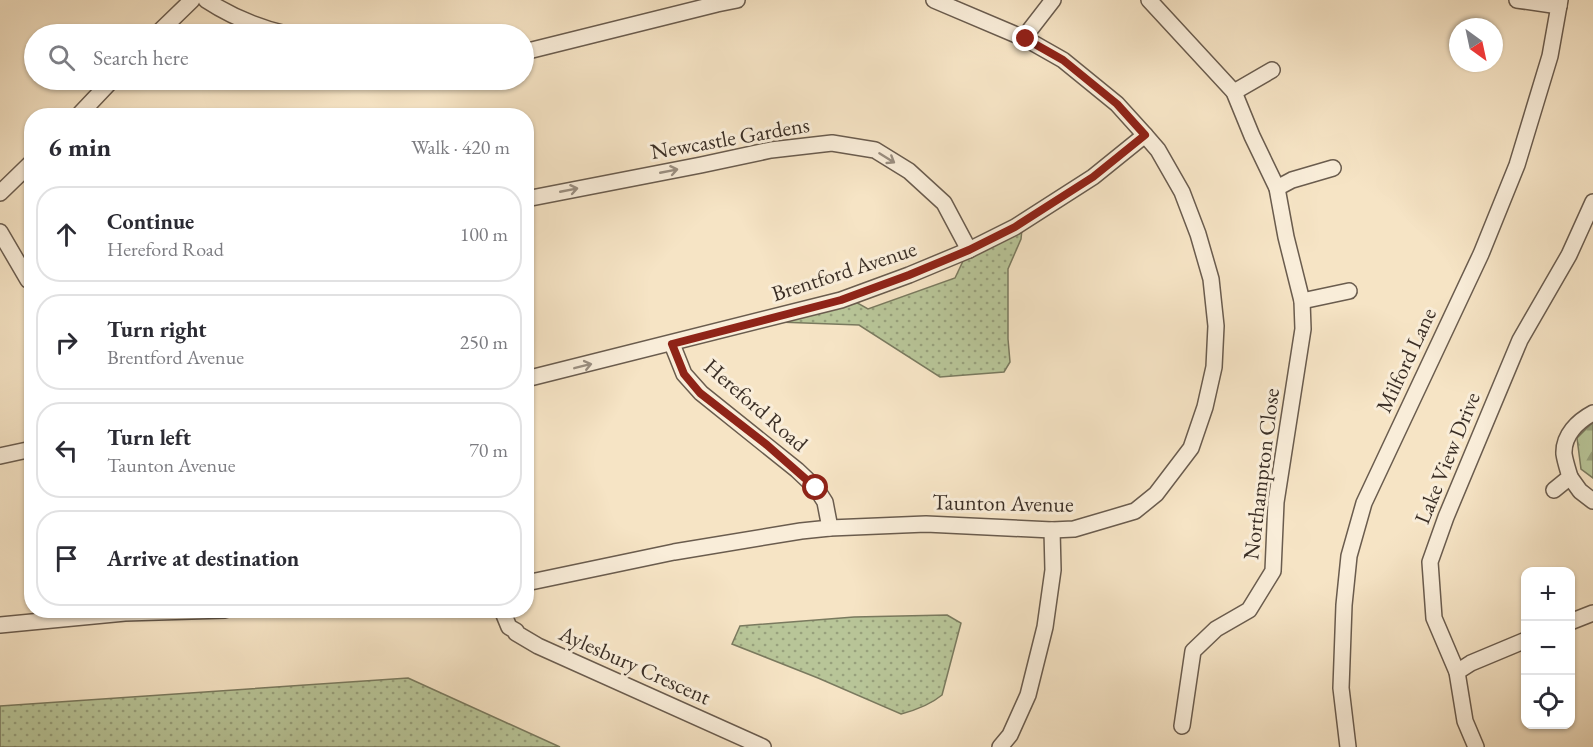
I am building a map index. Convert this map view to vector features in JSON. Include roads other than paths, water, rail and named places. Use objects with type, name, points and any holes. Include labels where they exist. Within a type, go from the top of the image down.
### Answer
[{"type":"street","points":[[167,24],[192,0]]},
{"type":"street","points":[[206,0],[251,24]]},
{"type":"street","points":[[534,49],[737,0]]},
{"type":"street","name":"Taunton Avenue","points":[[534,581],[674,552],[830,528],[926,524],[1074,529],[1135,511],[1156,494],[1191,448],[1205,407],[1214,367],[1216,326],[1211,279],[1198,234],[1182,192],[1158,150],[1117,104],[1063,60],[1026,39],[934,0]]},
{"type":"street","points":[[1026,39],[1029,31],[1053,0]]},
{"type":"street","name":"Northampton Close","points":[[1149,0],[1234,92],[1252,136],[1278,188],[1286,237],[1302,301],[1304,329],[1276,502],[1273,571],[1249,610],[1216,629],[1193,651],[1182,726]]},
{"type":"street","points":[[1517,0],[1560,3]]},
{"type":"street","name":"Milford Lane","points":[[1348,747],[1341,688],[1344,605],[1349,556],[1364,503],[1481,254],[1517,165],[1550,56],[1560,3]]},
{"type":"street","points":[[1234,92],[1272,70]]},
{"type":"street","points":[[86,108],[103,90]]},
{"type":"street","name":"Brentford Avenue","points":[[534,378],[841,300],[909,275],[969,250],[1015,227],[1093,177],[1145,135]]},
{"type":"street","name":"Newcastle Gardens","points":[[534,197],[771,150],[832,143],[875,150],[909,171],[944,204],[969,250]]},
{"type":"street","points":[[1278,188],[1292,180],[1333,168]]},
{"type":"street","points":[[0,193],[24,170]]},
{"type":"street","name":"Lake View Drive","points":[[1476,747],[1465,721],[1457,672],[1434,618],[1430,562],[1446,517],[1520,340],[1569,255],[1593,202]]},
{"type":"street","points":[[0,232],[24,273]]},
{"type":"street","points":[[1302,301],[1348,291]]},
{"type":"street","name":"Hereford Road","points":[[672,344],[684,374],[700,393],[767,445],[816,488],[825,502],[830,528]]},
{"type":"street","points":[[1593,413],[1581,420],[1568,436],[1564,453],[1570,477],[1580,492],[1593,501]]},
{"type":"street","points":[[0,456],[24,451]]},
{"type":"street","points":[[1554,490],[1570,477]]},
{"type":"street","points":[[999,747],[1010,735],[1028,695],[1045,627],[1053,570],[1052,530]]},
{"type":"street","points":[[1573,621],[1593,613]]},
{"type":"street","points":[[0,625],[73,618]]},
{"type":"street","name":"Aylesbury Crescent","points":[[505,618],[509,627],[516,633],[538,646],[763,747]]},
{"type":"street","points":[[1457,672],[1471,663],[1521,642]]}]
